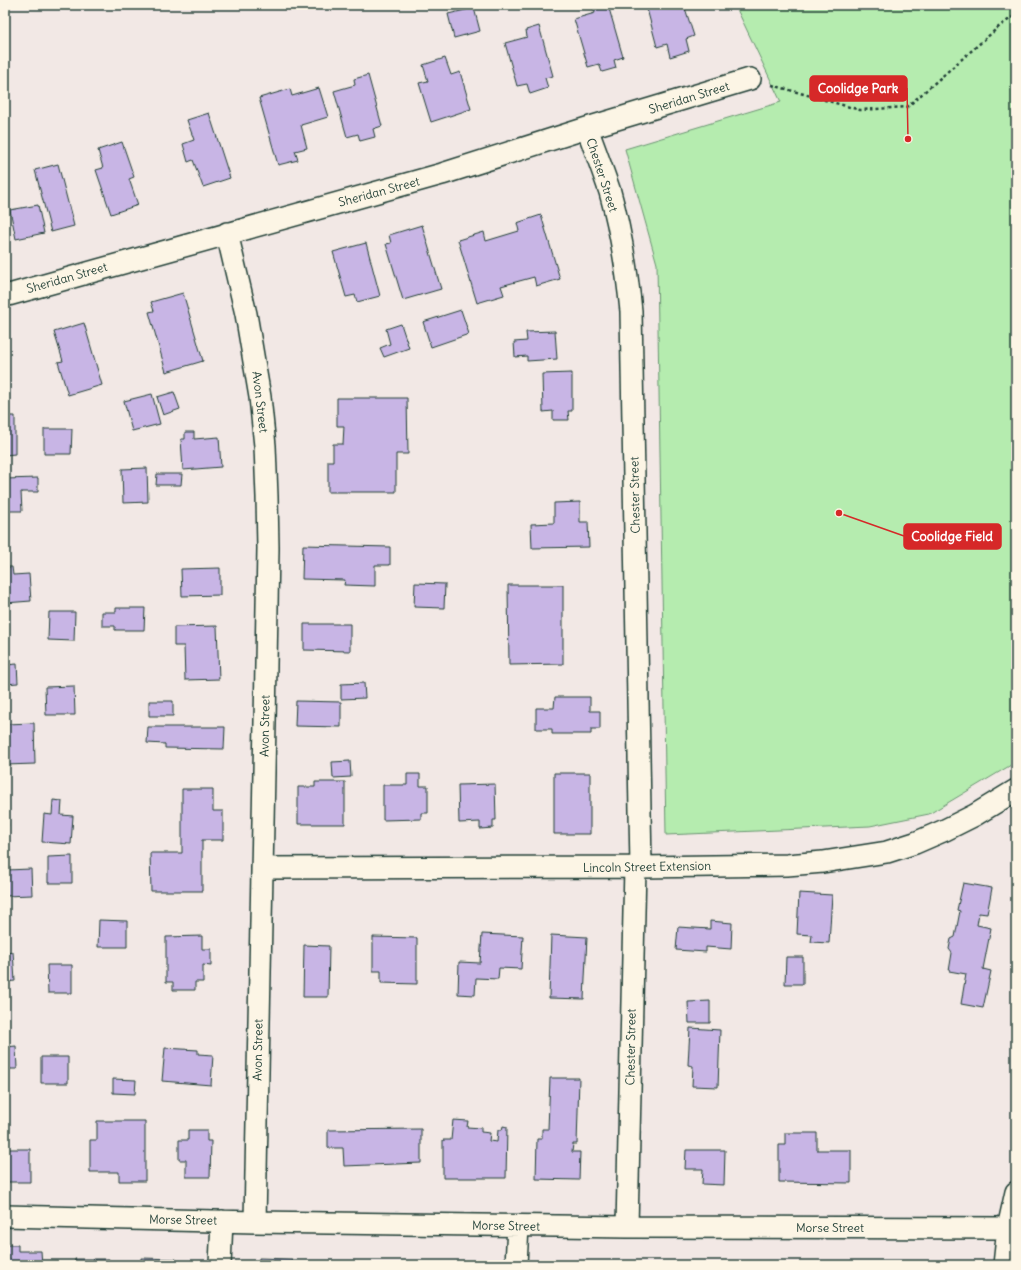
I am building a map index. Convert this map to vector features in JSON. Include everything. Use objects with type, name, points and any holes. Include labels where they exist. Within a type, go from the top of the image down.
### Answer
[{"type":"street","name":"Sheridan Street","points":[[5,296],[442,174],[750,79]]},
{"type":"street","name":"Chester Street","points":[[588,128],[610,192],[620,234],[628,277],[631,311],[638,867],[627,1227]]},
{"type":"street","name":"Avon Street","points":[[227,233],[254,355],[266,446],[268,548],[255,1222]]},
{"type":"street","name":"Lincoln Street Extension","points":[[262,868],[638,867],[802,864],[823,862],[887,852],[915,843],[975,815],[1016,790]]},
{"type":"street","points":[[1004,1265],[1008,1228],[1016,1192]]},
{"type":"street","name":"Morse Street","points":[[5,1216],[518,1226],[1008,1228]]},
{"type":"street","points":[[220,1265],[222,1221]]},
{"type":"street","points":[[516,1265],[518,1226]]},
{"type":"path","points":[[750,79],[860,110],[907,107],[1001,25],[1016,15]]},
{"type":"green space","points":[[735,5],[1016,5],[1016,762],[929,814],[870,826],[666,835],[657,264],[625,149],[781,102]]},
{"type":"building","points":[[608,5],[623,57],[614,60],[616,68],[602,72],[599,64],[588,67],[574,19],[595,13],[593,7]]},
{"type":"building","points":[[646,5],[684,5],[694,36],[686,39],[689,51],[670,57],[667,44],[657,47]]},
{"type":"building","points":[[474,8],[480,31],[454,38],[448,14]]},
{"type":"building","points":[[539,26],[553,76],[545,78],[548,88],[530,94],[527,84],[517,86],[505,43],[527,37],[526,30]]},
{"type":"building","points":[[445,58],[451,75],[460,72],[471,109],[431,122],[419,83],[428,81],[423,65]]},
{"type":"building","points":[[368,75],[382,126],[373,129],[375,137],[360,141],[358,134],[347,137],[334,91],[355,85],[354,79]]},
{"type":"building","points":[[319,88],[328,117],[301,125],[307,148],[295,151],[298,160],[278,165],[259,98],[290,89],[292,96]]},
{"type":"building","points":[[209,113],[230,178],[203,187],[193,160],[188,162],[183,144],[194,140],[187,120]]},
{"type":"building","points":[[122,142],[134,177],[129,179],[138,205],[111,214],[96,170],[103,168],[98,150]]},
{"type":"building","points":[[58,164],[74,226],[51,232],[35,170]]},
{"type":"building","points":[[38,205],[44,233],[16,239],[10,210]]},
{"type":"building","points":[[541,215],[560,279],[536,286],[534,277],[501,286],[504,295],[477,303],[458,240],[484,232],[486,241],[519,231],[517,223]]},
{"type":"building","points":[[422,225],[441,289],[403,300],[386,244],[391,243],[389,235]]},
{"type":"building","points":[[366,243],[380,296],[357,302],[355,295],[346,297],[333,252]]},
{"type":"building","points":[[183,293],[203,361],[166,372],[149,312],[154,311],[151,302]]},
{"type":"building","points":[[461,310],[469,334],[431,347],[423,322]]},
{"type":"building","points":[[84,323],[102,385],[68,395],[58,362],[63,361],[54,332]]},
{"type":"building","points":[[401,324],[409,348],[384,357],[380,348],[390,344],[386,329]]},
{"type":"building","points":[[555,331],[557,359],[527,361],[527,356],[515,357],[514,342],[527,341],[526,332]]},
{"type":"building","points":[[572,373],[572,411],[568,411],[569,420],[553,420],[553,411],[543,412],[542,374]]},
{"type":"building","points":[[174,392],[180,409],[163,415],[157,397]]},
{"type":"building","points":[[152,394],[160,424],[132,431],[124,401]]},
{"type":"building","points":[[337,398],[407,398],[408,454],[396,454],[396,492],[328,492],[328,461],[333,461],[333,444],[343,444],[344,426],[337,426]]},
{"type":"building","points":[[5,416],[15,416],[15,454],[5,455]]},
{"type":"building","points":[[44,429],[72,429],[71,454],[44,454]]},
{"type":"building","points":[[185,432],[194,432],[194,439],[219,437],[221,467],[183,470],[181,439],[185,439]]},
{"type":"building","points":[[147,468],[148,502],[123,503],[122,469]]},
{"type":"building","points":[[157,474],[182,474],[181,485],[156,485]]},
{"type":"building","points":[[38,478],[38,492],[21,492],[22,511],[5,511],[5,479]]},
{"type":"building","points":[[580,502],[580,522],[588,522],[589,547],[532,548],[531,524],[554,523],[554,503]]},
{"type":"building","points":[[303,545],[390,547],[390,565],[375,565],[375,586],[344,585],[345,580],[302,579]]},
{"type":"building","points":[[5,567],[12,567],[13,575],[29,574],[31,601],[5,603]]},
{"type":"building","points":[[220,568],[220,595],[182,596],[181,569]]},
{"type":"building","points":[[415,583],[445,584],[444,608],[414,607]]},
{"type":"building","points":[[508,585],[563,585],[563,664],[509,665]]},
{"type":"building","points":[[116,608],[145,608],[144,630],[115,630],[115,626],[102,626],[102,612],[116,612]]},
{"type":"building","points":[[49,612],[75,612],[74,641],[48,640]]},
{"type":"building","points":[[304,624],[350,624],[350,651],[304,650]]},
{"type":"building","points":[[217,626],[219,679],[185,680],[184,646],[174,646],[174,627]]},
{"type":"building","points":[[17,664],[18,683],[5,684],[5,665]]},
{"type":"building","points":[[364,683],[365,698],[341,699],[341,684]]},
{"type":"building","points":[[74,686],[75,715],[46,715],[45,687]]},
{"type":"building","points":[[555,697],[590,697],[590,711],[600,711],[600,729],[591,729],[591,734],[552,734],[552,729],[536,729],[536,708],[554,708]]},
{"type":"building","points":[[149,701],[173,701],[173,716],[149,716]]},
{"type":"building","points":[[296,701],[341,702],[341,727],[295,726]]},
{"type":"building","points":[[34,723],[35,764],[5,765],[5,724]]},
{"type":"building","points":[[148,727],[225,727],[224,749],[165,748],[165,744],[147,743]]},
{"type":"building","points":[[350,761],[351,777],[333,778],[332,762]]},
{"type":"building","points":[[554,773],[590,773],[590,834],[554,834]]},
{"type":"building","points":[[407,774],[420,774],[420,786],[428,786],[428,813],[421,813],[421,819],[383,820],[383,785],[407,785]]},
{"type":"building","points":[[315,782],[345,782],[345,824],[298,824],[298,787],[315,787]]},
{"type":"building","points":[[495,784],[496,820],[493,820],[493,828],[480,829],[480,822],[459,823],[458,785]]},
{"type":"building","points":[[5,788],[8,826],[5,826]]},
{"type":"building","points":[[182,789],[213,789],[213,811],[223,811],[223,840],[202,840],[202,891],[151,891],[150,853],[182,853]]},
{"type":"building","points":[[53,800],[62,801],[61,815],[73,816],[71,844],[42,842],[44,814],[52,815]]},
{"type":"building","points":[[72,856],[72,883],[48,883],[48,857]]},
{"type":"building","points":[[6,859],[7,870],[31,869],[32,895],[5,896]]},
{"type":"building","points":[[963,883],[992,888],[987,914],[979,913],[977,925],[991,928],[983,969],[991,971],[983,1008],[961,1004],[966,974],[949,971],[952,953],[949,949],[951,939],[955,937],[960,911],[957,910]]},
{"type":"building","points":[[799,893],[832,895],[829,943],[811,942],[812,935],[797,934]]},
{"type":"building","points":[[99,920],[127,921],[127,947],[98,947]]},
{"type":"building","points":[[710,921],[732,923],[731,949],[706,947],[706,952],[676,950],[678,927],[710,929]]},
{"type":"building","points":[[482,934],[523,936],[521,969],[499,968],[498,979],[476,978],[475,995],[458,994],[459,962],[480,963]]},
{"type":"building","points":[[551,935],[587,937],[584,999],[549,998]]},
{"type":"building","points":[[202,936],[202,949],[211,949],[211,966],[203,965],[203,982],[195,982],[195,990],[173,990],[173,982],[166,982],[166,937]]},
{"type":"building","points":[[373,937],[417,938],[417,984],[381,983],[381,971],[373,971]]},
{"type":"building","points":[[304,945],[329,946],[328,997],[303,997]]},
{"type":"building","points":[[13,952],[15,981],[5,982],[5,953]]},
{"type":"building","points":[[786,957],[803,957],[803,984],[785,984]]},
{"type":"building","points":[[47,965],[72,965],[72,993],[48,993]]},
{"type":"building","points":[[710,1001],[710,1023],[689,1023],[688,1002]]},
{"type":"building","points":[[690,1028],[720,1030],[718,1087],[692,1086],[693,1066],[688,1065]]},
{"type":"building","points":[[5,1041],[6,1047],[16,1046],[17,1069],[7,1069],[7,1077],[5,1077]]},
{"type":"building","points":[[165,1048],[198,1050],[198,1054],[213,1055],[211,1085],[162,1081]]},
{"type":"building","points":[[41,1057],[68,1057],[68,1083],[41,1083]]},
{"type":"building","points":[[550,1078],[579,1078],[577,1144],[573,1144],[572,1152],[580,1152],[579,1180],[536,1179],[537,1139],[542,1139],[542,1129],[548,1129]]},
{"type":"building","points":[[113,1079],[136,1080],[135,1094],[113,1093]]},
{"type":"building","points":[[453,1120],[468,1121],[467,1127],[481,1128],[481,1132],[490,1133],[489,1141],[497,1142],[498,1130],[502,1130],[503,1126],[507,1127],[506,1178],[443,1178],[443,1140],[451,1140]]},
{"type":"building","points":[[97,1121],[145,1121],[145,1181],[119,1181],[119,1172],[90,1172],[90,1140],[97,1140]]},
{"type":"building","points":[[421,1129],[421,1163],[344,1166],[343,1148],[328,1148],[328,1130]]},
{"type":"building","points":[[188,1130],[207,1130],[207,1141],[211,1141],[210,1177],[186,1177],[186,1160],[179,1160],[179,1140],[188,1140]]},
{"type":"building","points":[[785,1133],[817,1133],[817,1150],[851,1150],[851,1183],[779,1182],[779,1145],[785,1145]]},
{"type":"building","points":[[5,1149],[30,1149],[30,1182],[5,1182]]},
{"type":"building","points":[[686,1150],[725,1150],[724,1185],[702,1184],[703,1169],[685,1169]]},
{"type":"building","points":[[5,1245],[18,1245],[18,1251],[41,1251],[42,1265],[5,1265]]},
{"type":"building","points":[[141,1258],[176,1259],[175,1265],[141,1265]]},
{"type":"building","points":[[259,1258],[292,1259],[292,1265],[259,1265]]},
{"type":"building","points":[[75,1259],[109,1259],[109,1265],[75,1265]]},
{"type":"place","name":"Coolidge Park","points":[[908,139]]},
{"type":"place","name":"Coolidge Field","points":[[839,513]]}]
